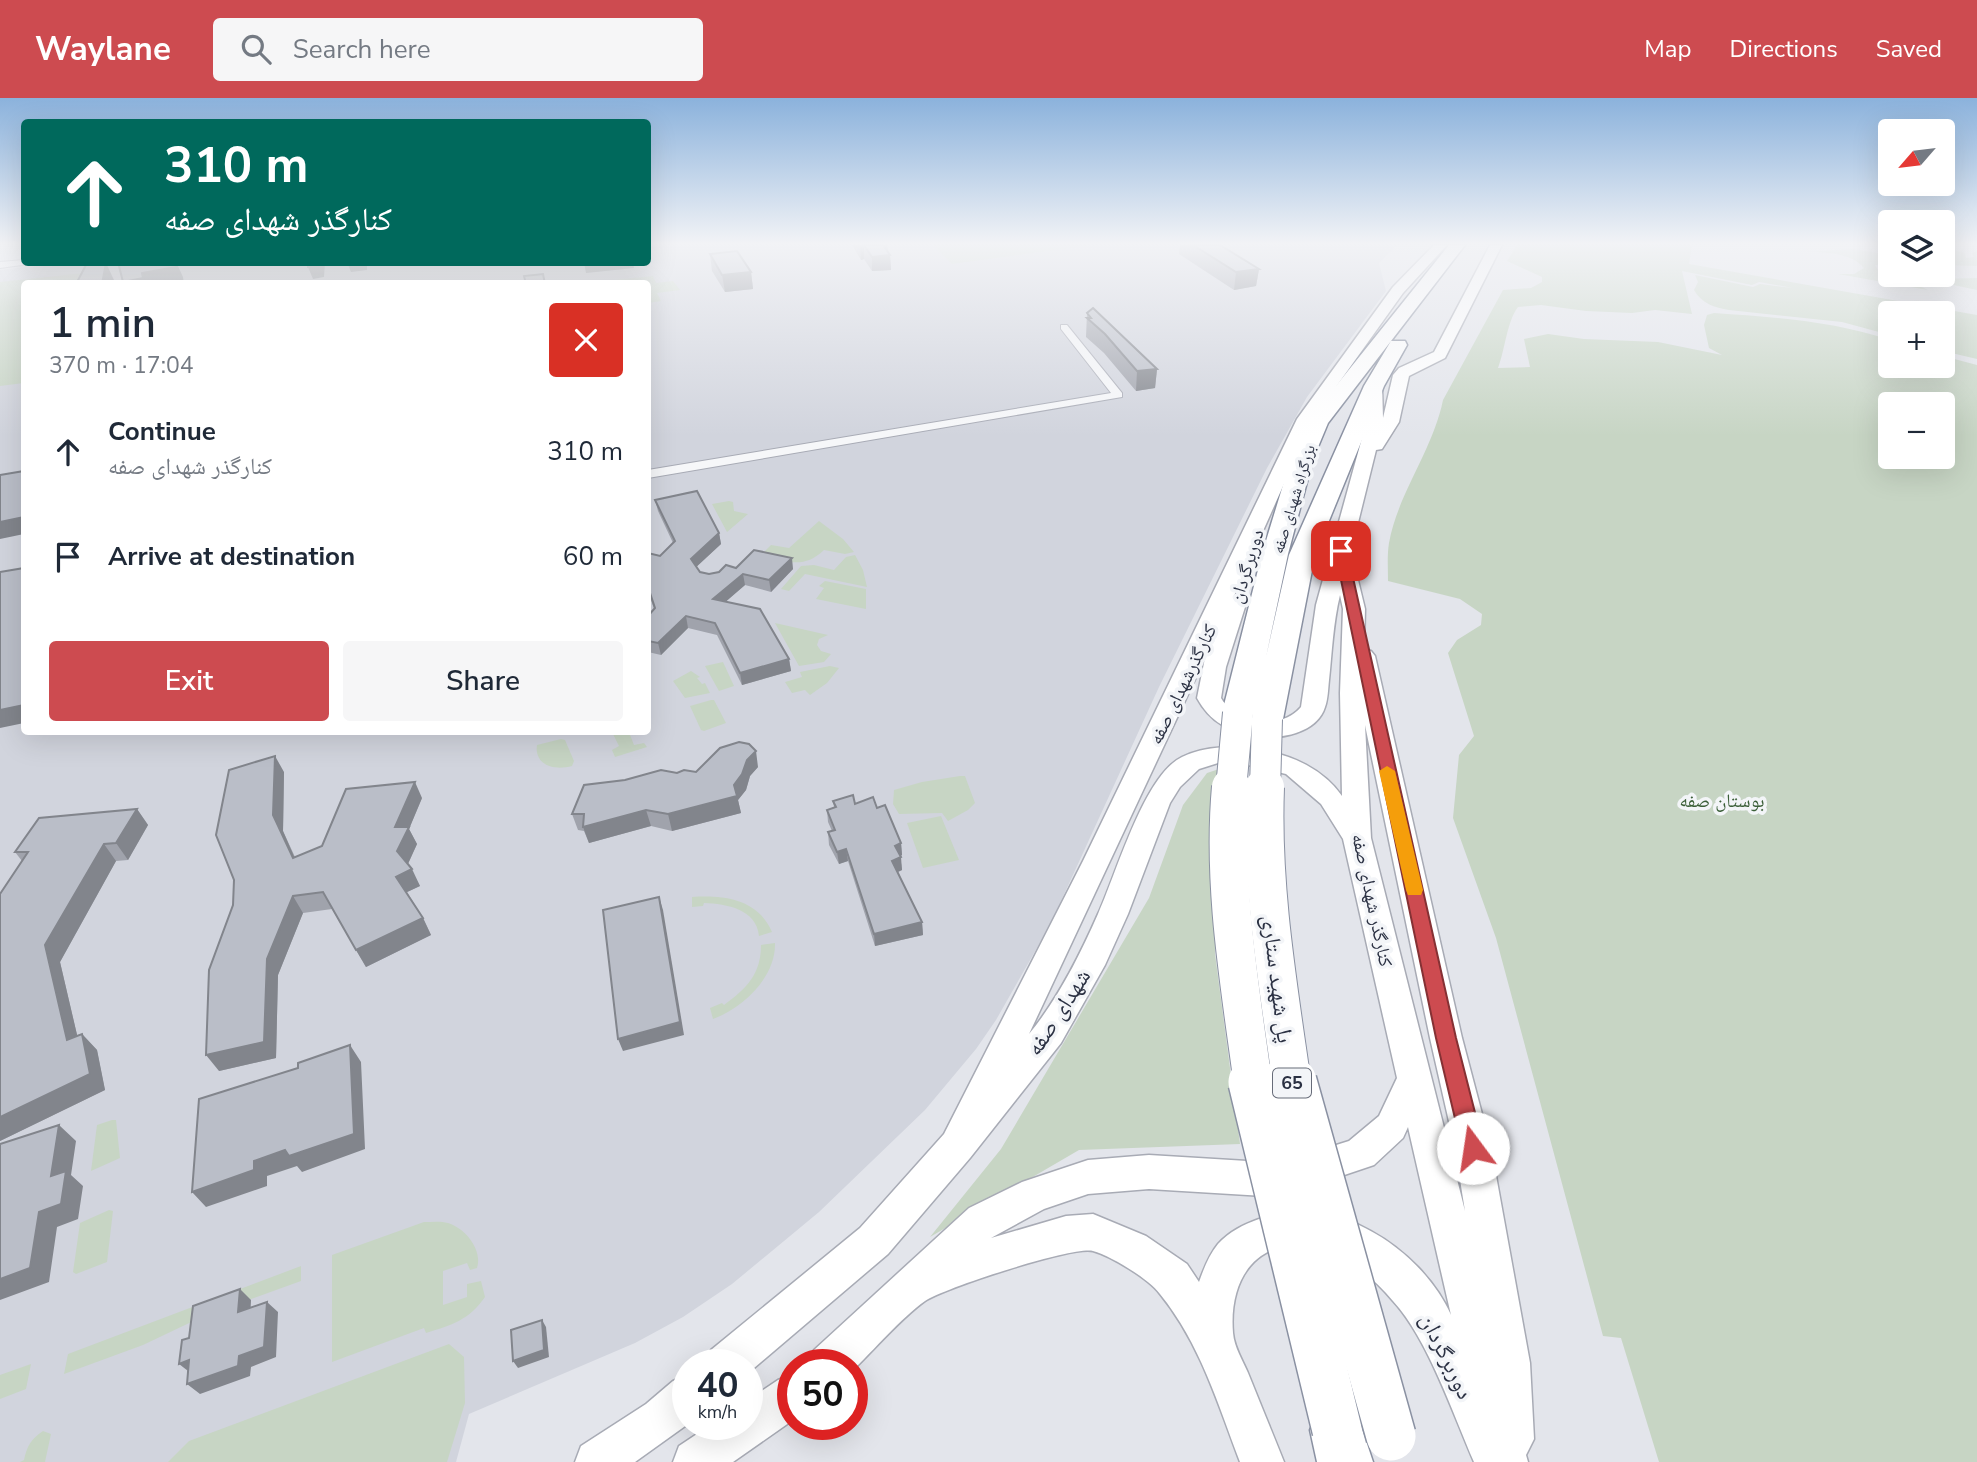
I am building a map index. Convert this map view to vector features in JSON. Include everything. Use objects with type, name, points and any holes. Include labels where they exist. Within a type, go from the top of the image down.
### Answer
[{"type":"highway","name":"بزرگراه شهدای صفه","points":[[1253,716],[1275,554],[1302,459],[1318,422],[1406,309]]},
{"type":"highway","name":"بزرگراه شهدای صفه","points":[[1253,716],[1301,555],[1374,386],[1390,358],[1426,309]]},
{"type":"highway","name":"پل شهید ستاری","points":[[1253,716],[1227,835],[1235,946],[1254,1093],[1341,1446]]},
{"type":"highway","name":"پل شهید ستاری","points":[[1253,716],[1273,952],[1294,1095],[1395,1449]]},
{"type":"main road","name":"کنارگذرشهدای صفه","points":[[957,1146],[1262,515],[1305,419],[1385,309]]},
{"type":"main road","points":[[1389,330],[1400,309]]},
{"type":"main road","points":[[1366,454],[1379,442],[1391,422],[1401,375],[1440,355],[1464,309]]},
{"type":"main road","points":[[1341,551],[1375,420],[1374,386]]},
{"type":"main road","name":"دوربرگردان","points":[[1262,515],[1208,690],[1209,698],[1220,713],[1242,725],[1269,730],[1294,726],[1310,715],[1327,604],[1341,551]]},
{"type":"main road","name":"کنارگذر شهدای صفه","points":[[1341,551],[1354,609],[1352,693],[1357,838],[1506,1462]]},
{"type":"main road","points":[[1354,609],[1443,1025],[1473,1148],[1508,1363],[1514,1462]]},
{"type":"main road","name":"شهدای صفه","points":[[745,1349],[874,1241],[957,1146],[1049,1033],[1089,965],[1157,803],[1170,781],[1190,763],[1217,755],[1244,756],[1276,761],[1296,768],[1330,798],[1357,838]]},
{"type":"main road","points":[[846,1349],[982,1221],[1035,1194],[1088,1177],[1149,1172],[1279,1180],[1361,1153],[1391,1127],[1414,1079]]},
{"type":"main road","name":"دوربرگردان","points":[[1213,1338],[1211,1310],[1216,1285],[1226,1263],[1242,1246],[1262,1234],[1285,1228],[1310,1228],[1336,1234],[1362,1246],[1384,1263],[1426,1309],[1497,1462]]},
{"type":"main road","points":[[916,1284],[1025,1245],[1066,1234],[1093,1231],[1132,1249],[1173,1278],[1213,1338],[1262,1462]]},
{"type":"main road","points":[[695,1462],[777,1406]]},
{"type":"main road","points":[[597,1462],[672,1410]]},
{"type":"street","points":[[651,473],[1118,395],[1064,327]]},
{"type":"shaded area","points":[[0,309],[21,309],[21,735],[651,735],[651,309],[1373,309],[1307,397],[1267,468],[1159,687],[1050,925],[996,1020],[976,1049],[925,1110],[819,1212],[732,1284],[683,1317],[635,1343],[469,1414],[456,1462],[0,1462]]},
{"type":"green space","points":[[0,309],[21,309],[21,383],[0,386]]},
{"type":"green space","name":"بوستان صفه","points":[[1493,309],[1517,309],[1511,320],[1498,368],[1530,367],[1524,339],[1548,334],[1584,339],[1658,342],[1722,355],[1709,348],[1704,325],[1707,315],[1714,313],[1825,324],[1878,337],[1878,378],[1955,378],[1955,359],[1977,365],[1977,1462],[1659,1462],[1621,1338],[1603,1336],[1496,938],[1453,818],[1459,755],[1474,736],[1448,653],[1457,640],[1481,625],[1482,614],[1460,599],[1388,581],[1388,548],[1393,525],[1443,400]]},
{"type":"green space","name":"بوستان صفه","points":[[1568,309],[1691,309],[1692,314],[1655,310],[1632,313]]},
{"type":"green space","name":"بوستان صفه","points":[[1724,309],[1878,309],[1878,332],[1842,322]]},
{"type":"green space","name":"بوستان صفه","points":[[1955,311],[1977,315],[1977,359],[1955,354]]},
{"type":"green space","points":[[733,502],[734,511],[748,514],[727,532],[712,504]]},
{"type":"green space","points":[[819,521],[843,539],[854,552],[845,554],[824,550],[802,562],[761,555],[771,545],[789,548]]},
{"type":"green space","points":[[855,555],[863,570],[867,587],[805,574],[789,591],[781,589],[801,566],[814,565],[834,570],[846,557]]},
{"type":"green space","points":[[825,581],[866,589],[866,609],[816,599],[824,588],[819,586]]},
{"type":"green space","points":[[775,623],[828,635],[819,639],[817,645],[821,651],[831,654],[824,662],[799,666]]},
{"type":"green space","points":[[723,662],[734,686],[719,691],[705,666]]},
{"type":"green space","points":[[830,666],[839,668],[827,683],[810,695],[805,690],[792,693],[785,682],[802,677],[800,672]]},
{"type":"green space","points":[[691,671],[700,677],[697,678],[702,684],[705,683],[710,693],[685,698],[673,681]]},
{"type":"green space","points":[[714,700],[726,723],[704,731],[701,730],[690,706]]},
{"type":"green space","points":[[614,735],[630,735],[634,745],[644,743],[647,747],[615,757],[612,750],[619,746]]},
{"type":"green space","points":[[565,740],[574,761],[572,766],[559,768],[542,762],[537,745]]},
{"type":"green space","points":[[1222,768],[1215,954],[1240,1144],[1079,1150],[930,1237],[1001,1149],[1149,898],[1183,805],[1207,773]]},
{"type":"green space","points":[[965,776],[975,803],[948,821],[942,813],[899,814],[893,804],[894,790]]},
{"type":"green space","points":[[941,816],[959,860],[923,868],[907,823]]},
{"type":"green space","points":[[692,897],[739,901],[758,912],[772,932],[759,936],[752,920],[731,907],[704,903],[703,906],[692,907]]},
{"type":"green space","points":[[775,943],[770,968],[756,990],[735,1007],[713,1019],[710,1008],[722,1003],[724,1005],[751,980],[758,964],[761,945]]},
{"type":"green space","points":[[116,1120],[120,1158],[91,1171],[97,1125]]},
{"type":"green space","points":[[109,1210],[113,1211],[107,1262],[76,1274],[73,1272],[80,1223]]},
{"type":"green space","points":[[424,1222],[448,1223],[461,1230],[475,1247],[477,1254],[477,1268],[470,1270],[467,1263],[443,1271],[443,1305],[467,1297],[467,1284],[481,1281],[485,1297],[473,1311],[452,1324],[426,1333],[424,1328],[332,1362],[332,1255]]},
{"type":"green space","points":[[301,1266],[301,1281],[204,1316],[143,1345],[64,1374],[68,1354]]},
{"type":"green space","points":[[449,1344],[464,1357],[465,1403],[447,1462],[168,1462],[189,1441]]},
{"type":"green space","points":[[31,1364],[26,1389],[0,1399],[0,1375]]},
{"type":"green space","points":[[43,1431],[51,1434],[45,1462],[20,1462],[24,1460],[33,1440]]},
{"type":"building","points":[[1094,309],[1157,369],[1137,371],[1105,334],[1087,318],[1091,318],[1087,313]]},
{"type":"building","points":[[21,472],[21,518],[0,522],[0,475]]},
{"type":"building","points":[[697,491],[719,533],[691,559],[700,572],[719,572],[726,565],[736,568],[754,550],[792,558],[769,580],[743,574],[713,599],[760,609],[789,659],[740,673],[715,623],[686,616],[658,643],[651,642],[651,613],[655,608],[651,596],[651,554],[660,556],[675,541],[655,500]]},
{"type":"building","points":[[21,568],[21,706],[0,710],[0,572]]},
{"type":"building","points":[[739,742],[749,744],[756,751],[747,760],[734,785],[737,796],[668,814],[646,810],[583,827],[584,814],[572,814],[584,785],[625,780],[661,770],[696,772],[720,748]]},
{"type":"building","points":[[275,756],[273,815],[293,858],[322,846],[346,789],[415,782],[395,827],[409,827],[397,851],[412,869],[396,877],[423,918],[356,950],[323,892],[293,896],[267,959],[264,1042],[206,1055],[209,970],[233,905],[234,880],[216,835],[229,770]]},
{"type":"building","points":[[853,795],[855,804],[873,797],[877,808],[885,805],[901,843],[895,846],[901,857],[892,861],[922,922],[874,934],[846,849],[837,852],[828,832],[835,830],[827,810],[836,807],[833,801]]},
{"type":"building","points":[[137,809],[116,843],[104,844],[45,945],[67,1040],[82,1034],[90,1074],[0,1117],[0,894],[28,852],[15,852],[39,818]]},
{"type":"building","points":[[659,897],[680,1022],[618,1039],[603,910]]},
{"type":"building","points":[[350,1045],[354,1134],[289,1156],[285,1150],[254,1161],[254,1170],[192,1192],[199,1099],[298,1068],[298,1063]]},
{"type":"building","points":[[59,1125],[51,1176],[66,1171],[61,1204],[39,1212],[30,1268],[0,1279],[0,1144]]},
{"type":"building","points":[[240,1289],[238,1312],[267,1302],[264,1347],[239,1356],[238,1366],[187,1384],[189,1360],[179,1364],[182,1340],[189,1338],[193,1306]]},
{"type":"building","points":[[542,1320],[544,1350],[513,1361],[511,1330]]},
{"type":"slow traffic","points":[[1387,771],[1415,890]]},
{"type":"route","points":[[1341,551],[1425,944],[1473,1148]]}]
